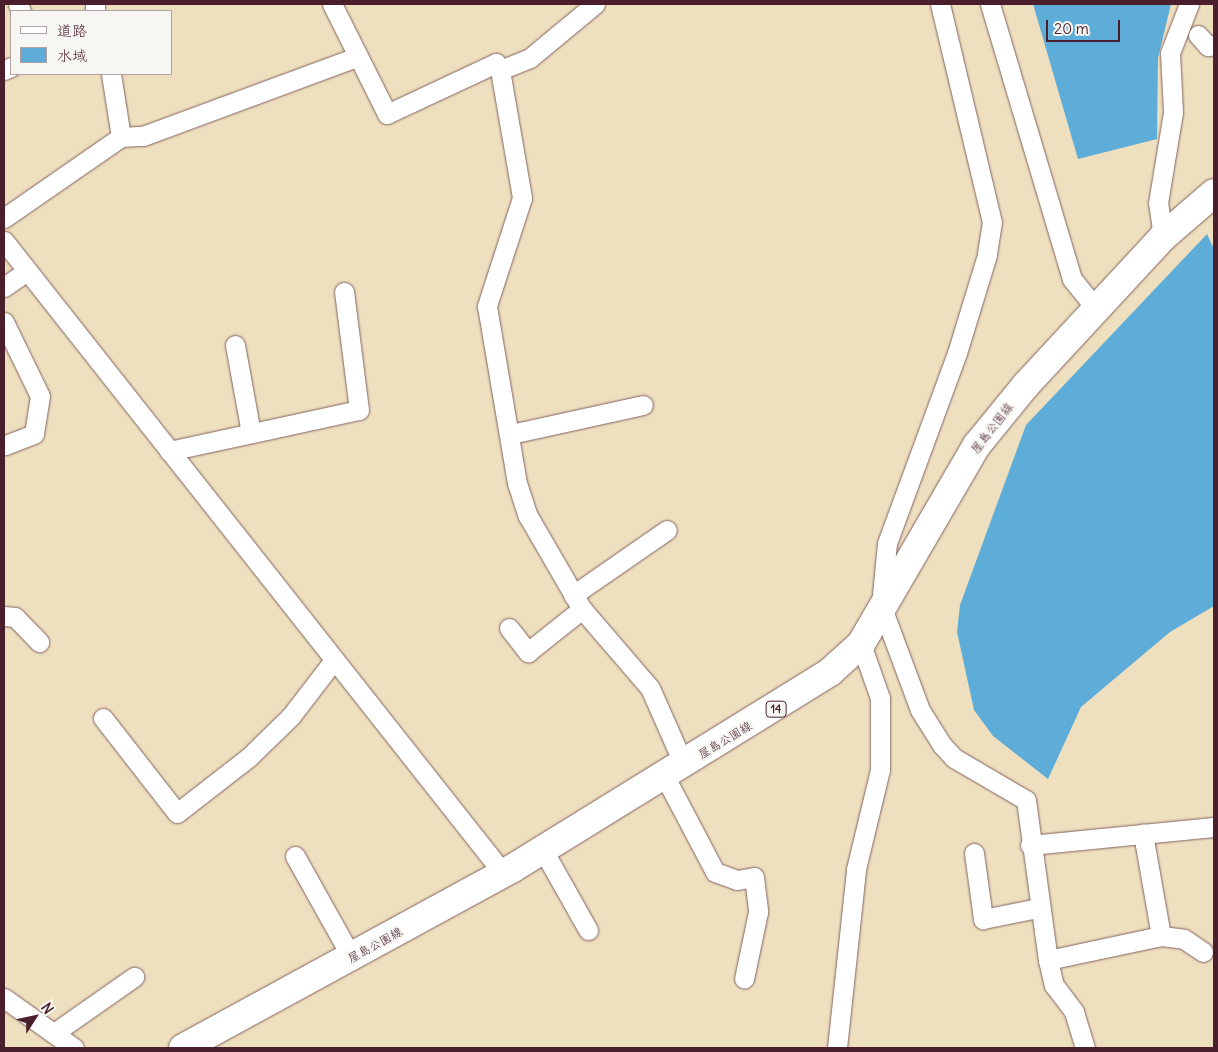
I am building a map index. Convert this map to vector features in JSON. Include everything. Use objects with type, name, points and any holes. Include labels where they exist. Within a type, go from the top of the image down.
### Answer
[{"type":"main road","name":"屋島公園線","points":[[183,1048],[352,958],[543,850],[787,702],[860,644],[881,605],[977,445],[1096,309],[1163,237],[1214,193]]},
{"type":"street","points":[[332,4],[387,114],[496,63],[500,70],[522,198],[487,306],[511,434],[517,483],[528,516],[577,602],[650,688],[674,771],[715,872],[737,880],[754,877],[758,912],[744,979]]},
{"type":"street","points":[[500,70],[530,58],[595,4]]},
{"type":"street","points":[[940,4],[992,222],[987,256],[957,353],[887,543],[881,605],[920,710],[954,758],[1026,800],[1038,908],[1048,960],[1054,985],[1074,1012],[1085,1048]]},
{"type":"street","points":[[990,4],[1072,279],[1096,309]]},
{"type":"street","points":[[1163,237],[1158,203],[1173,112],[1170,53],[1189,4]]},
{"type":"street","points":[[1198,35],[1208,46],[1214,45]]},
{"type":"street","points":[[4,218],[121,137],[143,136],[357,57]]},
{"type":"street","points":[[111,75],[121,137]]},
{"type":"street","points":[[4,241],[503,873]]},
{"type":"street","points":[[4,287],[27,270]]},
{"type":"street","points":[[170,451],[359,410],[344,292]]},
{"type":"street","points":[[4,322],[40,396],[34,434],[5,445]]},
{"type":"street","points":[[235,345],[251,433]]},
{"type":"street","points":[[511,434],[644,405]]},
{"type":"street","points":[[509,628],[528,652],[577,602],[667,530]]},
{"type":"street","points":[[4,616],[15,617],[39,642]]},
{"type":"street","points":[[837,1048],[856,869],[880,770],[880,698],[860,644]]},
{"type":"street","points":[[103,718],[177,813],[248,758],[291,716],[334,660]]},
{"type":"street","points":[[1030,845],[1214,827]]},
{"type":"street","points":[[1143,834],[1161,936]]},
{"type":"street","points":[[543,850],[588,930]]},
{"type":"street","points":[[974,853],[983,919],[1038,908]]},
{"type":"street","points":[[295,856],[352,958]]},
{"type":"street","points":[[1048,960],[1161,936],[1184,939],[1203,952]]},
{"type":"street","points":[[54,1033],[134,977]]},
{"type":"street","points":[[4,998],[74,1048]]},
{"type":"water","points":[[1033,4],[1171,4],[1158,58],[1157,139],[1078,159]]},
{"type":"water","points":[[1207,234],[1214,249],[1214,606],[1170,632],[1081,707],[1048,779],[993,736],[974,710],[957,632],[960,605],[1026,425]]}]
